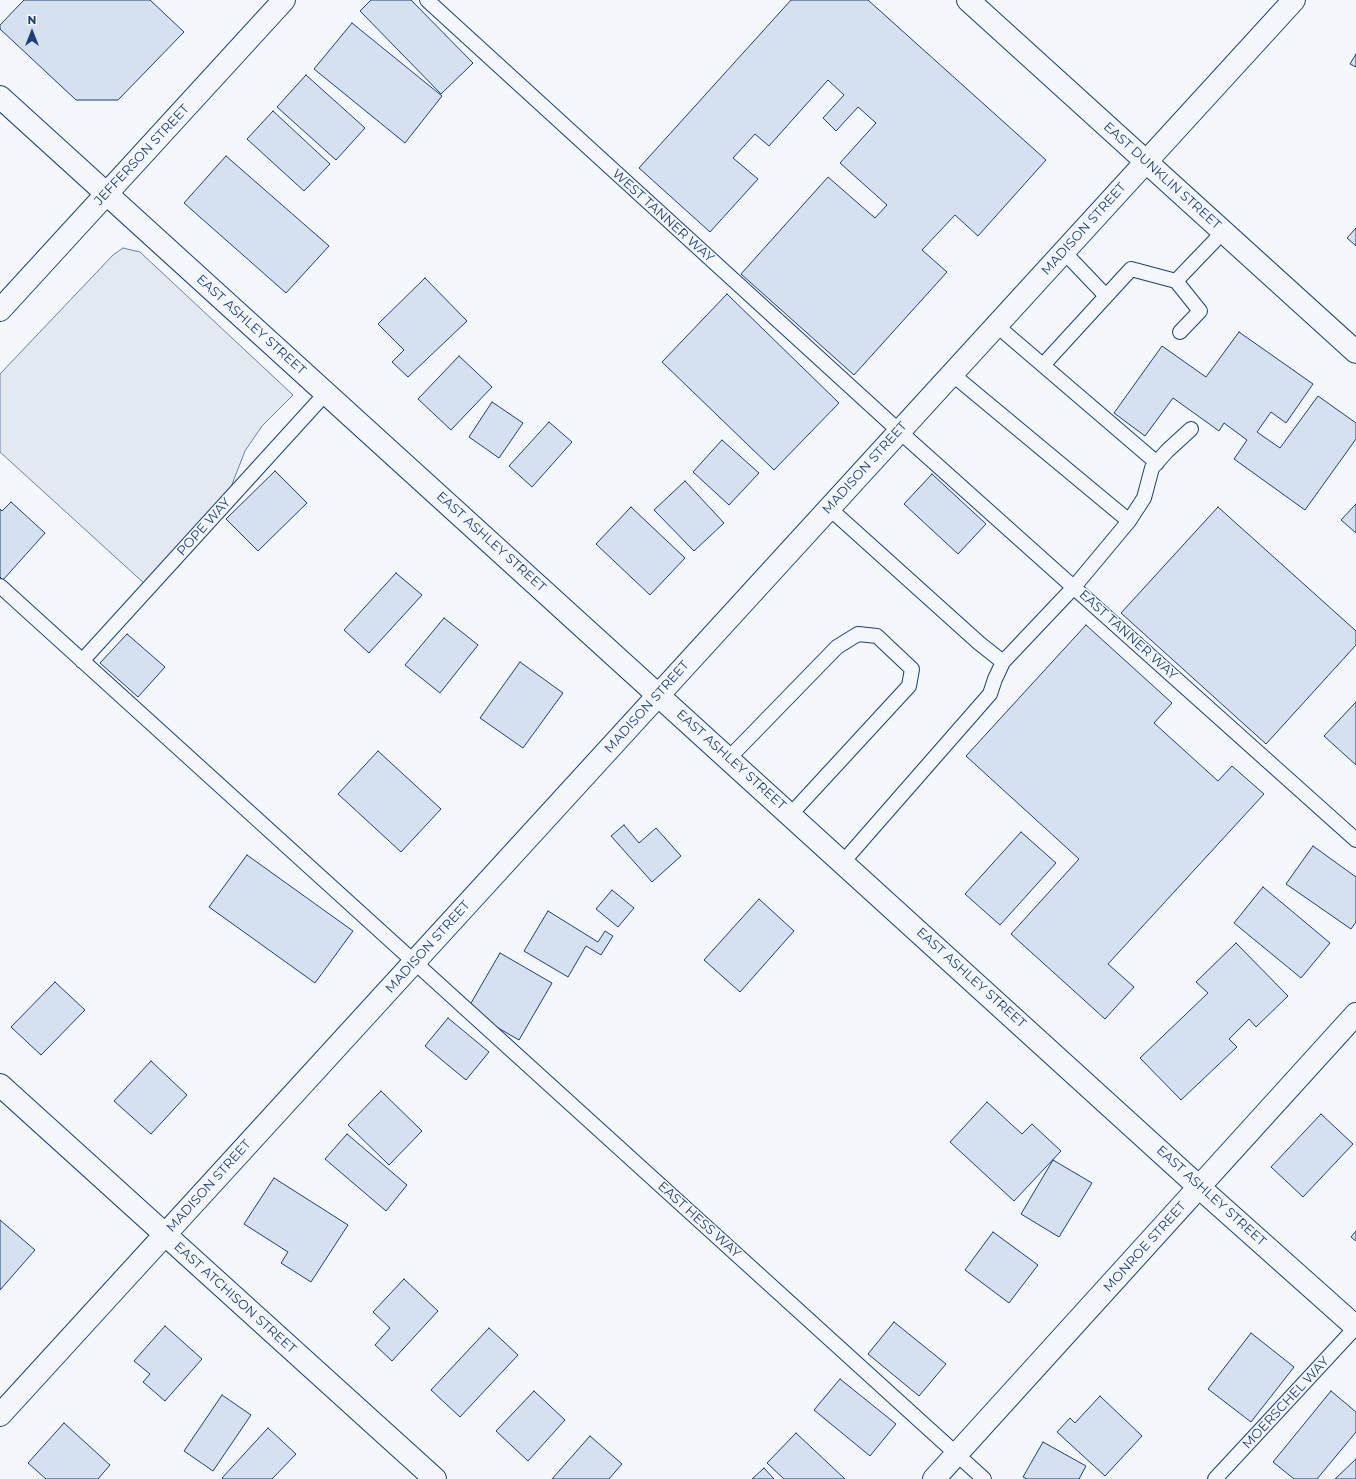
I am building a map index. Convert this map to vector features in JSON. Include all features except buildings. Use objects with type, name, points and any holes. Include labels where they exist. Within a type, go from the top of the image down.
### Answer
[{"type":"street","name":"JEFFERSON STREET","points":[[0,310],[284,0]]},
{"type":"street","name":"EAST DUNKLIN STREET","points":[[968,0],[1356,352]]},
{"type":"street","name":"MADISON STREET","points":[[0,1415],[1294,0]]},
{"type":"street","name":"EAST ASHLEY STREET","points":[[0,96],[791,814],[1199,1187],[1356,1327]]},
{"type":"street","name":"MONROE STREET","points":[[934,1479],[1356,1014]]},
{"type":"street","name":"EAST ATCHISON STREET","points":[[0,1085],[435,1479]]},
{"type":"lane","name":"WEST TANNER WAY","points":[[427,0],[899,431]]},
{"type":"lane","points":[[1176,281],[1223,232]]},
{"type":"lane","points":[[1064,252],[1106,296]]},
{"type":"lane","points":[[1043,365],[1131,269],[1176,281],[1200,312],[1180,332]]},
{"type":"lane","points":[[996,325],[1157,463]]},
{"type":"lane","points":[[952,374],[1129,521]]},
{"type":"lane","name":"POPE WAY","points":[[82,661],[326,393]]},
{"type":"lane","points":[[843,862],[990,694],[1003,662],[1074,587],[1129,521],[1144,498],[1152,468],[1191,429]]},
{"type":"lane","name":"EAST TANNER WAY","points":[[899,431],[1356,840]]},
{"type":"lane","points":[[829,508],[979,643],[1003,662]]},
{"type":"lane","name":"EAST HESS WAY","points":[[0,586],[984,1479]]},
{"type":"lane","points":[[729,758],[837,647],[858,634],[877,636],[912,669],[909,686],[791,814]]},
{"type":"lane","name":"MOERSCHEL WAY","points":[[1215,1479],[1356,1327]]},
{"type":"shaded area","points":[[123,248],[140,252],[293,395],[262,426],[245,451],[229,492],[146,585],[0,452],[0,374],[113,255]]}]
